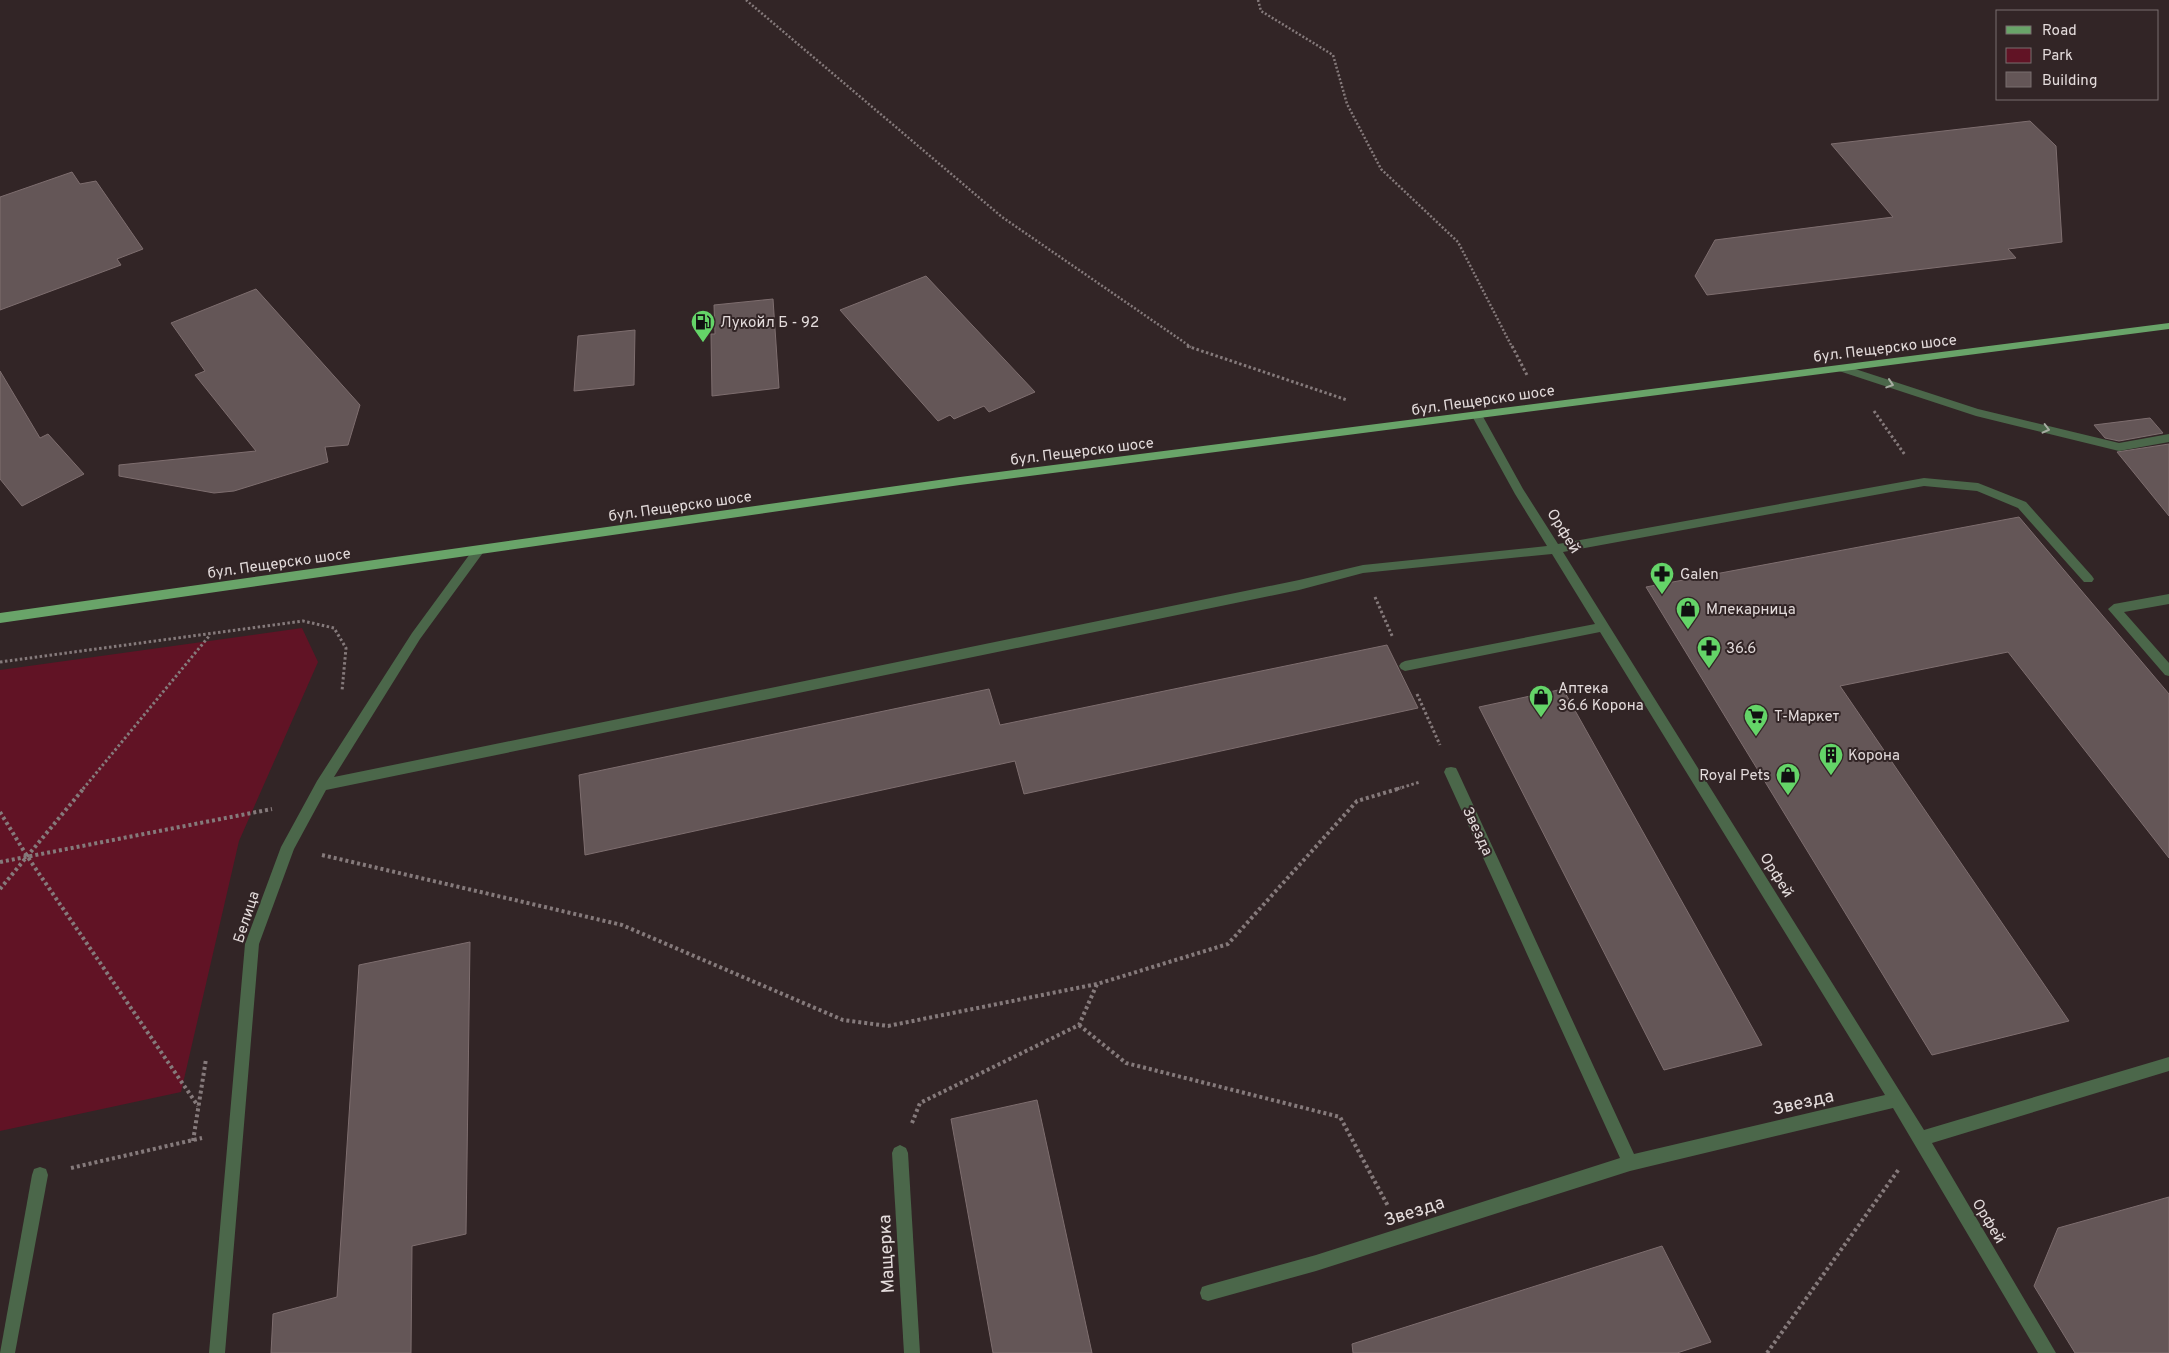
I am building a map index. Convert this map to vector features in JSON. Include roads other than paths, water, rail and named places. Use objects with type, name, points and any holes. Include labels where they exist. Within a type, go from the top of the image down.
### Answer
[{"type":"main road","name":"бул. Пещерско шосе","points":[[0,618],[960,481],[2169,326]]},
{"type":"street","points":[[1843,369],[1976,412],[2119,447],[2169,438]]},
{"type":"street","name":"Орфей","points":[[1477,416],[1519,491],[1898,1100],[2048,1353]]},
{"type":"street","points":[[322,785],[1299,585],[1363,569],[1556,549],[1924,482],[1978,487],[2022,505],[2088,579]]},
{"type":"street","name":"Белица","points":[[217,1353],[252,944],[288,847],[322,785],[416,636],[479,550]]},
{"type":"street","points":[[2169,599],[2114,609],[2169,671]]},
{"type":"street","points":[[1405,666],[1604,627]]},
{"type":"street","name":"Звезда","points":[[1451,772],[1630,1163]]},
{"type":"street","points":[[1921,1139],[2169,1064]]},
{"type":"street","name":"Звезда","points":[[1208,1293],[1404,1236],[1630,1163],[1898,1100]]},
{"type":"street","name":"Мащерка","points":[[900,1153],[912,1353]]},
{"type":"street","points":[[7,1353],[40,1175]]},
{"type":"place","name":"Лукойл Б - 92","points":[[703,343]]},
{"type":"place","name":"Galen","points":[[1662,595]]},
{"type":"place","name":"Млекарница","points":[[1688,630]]},
{"type":"place","name":"36.6","points":[[1709,669]]},
{"type":"place","name":"Аптека 36.6 Корона","points":[[1541,718]]},
{"type":"place","name":"Т-Маркет","points":[[1756,737]]},
{"type":"place","name":"Корона","points":[[1831,776]]},
{"type":"place","name":"Royal Pets","points":[[1788,796]]}]
